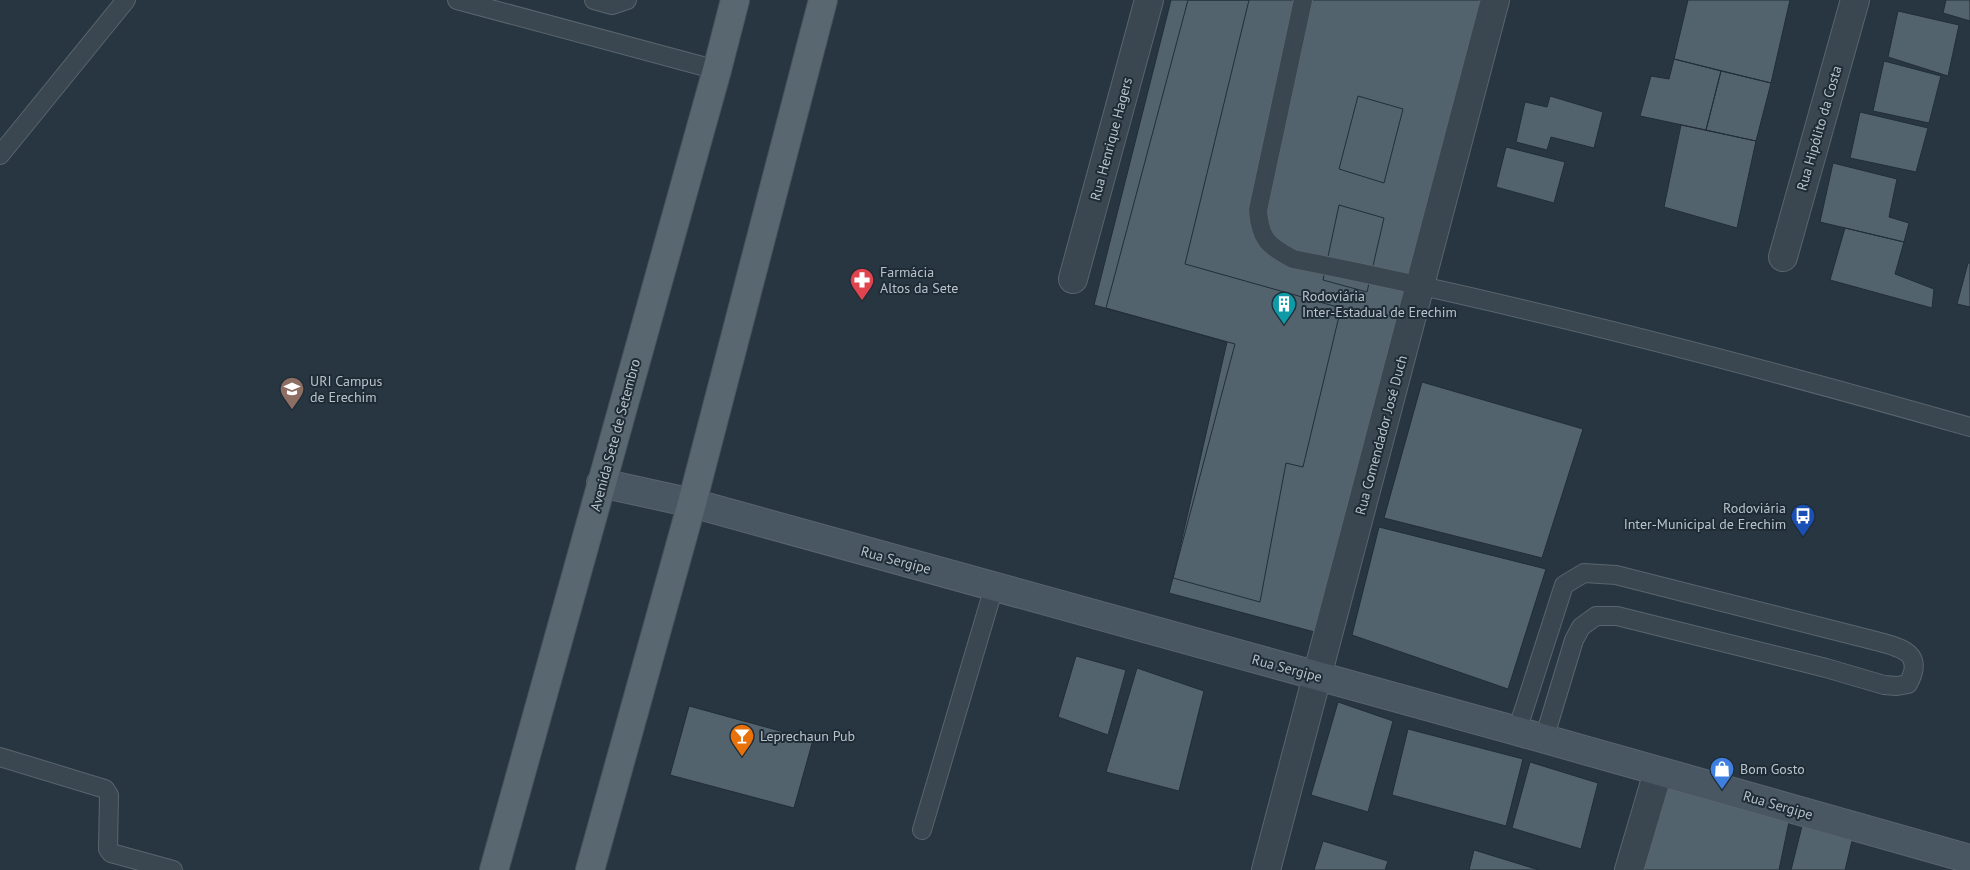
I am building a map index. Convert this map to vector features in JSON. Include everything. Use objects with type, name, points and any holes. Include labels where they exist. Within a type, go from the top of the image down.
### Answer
[{"type":"main road","name":"Avenida Sete de Setembro","points":[[494,870],[735,0]]},
{"type":"main road","points":[[590,870],[692,504],[823,0]]},
{"type":"main road","name":"Rua Sergipe","points":[[602,483],[692,504],[1318,676],[1970,859]]},
{"type":"street","name":"Rua Henrique Hagers","points":[[1073,278],[1148,0]]},
{"type":"street","name":"Rua Comendador José Duch","points":[[1266,870],[1495,0]]},
{"type":"street","name":"Rua Hipólito da Costa","points":[[1783,257],[1855,0]]},
{"type":"street","points":[[1628,870],[1658,772]]},
{"type":"lane","points":[[0,155],[126,0]]},
{"type":"lane","points":[[457,0],[717,70]]},
{"type":"lane","points":[[594,0],[612,5],[627,0]]},
{"type":"lane","points":[[1303,0],[1258,210],[1259,230],[1274,249],[1292,260],[1420,284],[1800,378],[1970,427]]},
{"type":"lane","points":[[1517,731],[1564,585],[1584,573],[1616,575],[1876,641],[1908,652],[1914,661],[1913,674],[1908,684],[1897,686],[1884,685],[1705,637],[1617,616],[1596,616],[1581,626],[1574,640],[1544,739]]},
{"type":"lane","points":[[922,830],[994,587]]},
{"type":"lane","points":[[0,757],[105,789],[109,795],[108,849],[111,853],[174,870]]},
{"type":"building","points":[[1171,0],[1249,0],[1185,264],[1341,308],[1303,467],[1286,463],[1260,602],[1173,578],[1227,342],[1094,305]]},
{"type":"building","name":"Rodoviária Inter-Estadual de Erechim","points":[[1188,0],[1485,0],[1322,634],[1169,593],[1235,344],[1106,308]]},
{"type":"building","points":[[1688,0],[1790,0],[1771,83],[1674,59]]},
{"type":"building","points":[[1946,0],[1970,0],[1970,21],[1943,13]]},
{"type":"building","points":[[1898,11],[1959,25],[1948,76],[1888,57]]},
{"type":"building","points":[[1674,59],[1721,71],[1706,130],[1640,116],[1651,76],[1669,79]]},
{"type":"building","points":[[1884,61],[1941,76],[1929,123],[1873,111]]},
{"type":"building","points":[[1721,71],[1771,83],[1756,141],[1706,130]]},
{"type":"building","points":[[1358,96],[1403,109],[1384,183],[1339,169]]},
{"type":"building","points":[[1550,96],[1603,112],[1594,148],[1551,137],[1547,150],[1516,142],[1525,102],[1547,107]]},
{"type":"building","points":[[1860,112],[1928,128],[1916,172],[1850,158]]},
{"type":"building","points":[[1681,125],[1756,141],[1737,228],[1664,207]]},
{"type":"building","points":[[1506,147],[1565,162],[1554,203],[1496,187]]},
{"type":"building","points":[[1833,163],[1897,179],[1889,217],[1909,223],[1904,242],[1820,222]]},
{"type":"building","points":[[1339,205],[1384,218],[1367,292],[1323,280]]},
{"type":"building","points":[[1845,228],[1904,242],[1895,274],[1934,289],[1932,308],[1830,280]]},
{"type":"building","points":[[1968,263],[1970,263],[1970,307],[1957,304]]},
{"type":"building","points":[[1422,382],[1583,429],[1542,558],[1384,518]]},
{"type":"building","points":[[1379,527],[1546,569],[1508,689],[1352,635]]},
{"type":"building","points":[[1076,656],[1126,670],[1108,735],[1058,717]]},
{"type":"building","points":[[1137,668],[1204,691],[1179,791],[1106,772]]},
{"type":"building","points":[[1338,702],[1393,721],[1368,812],[1311,795]]},
{"type":"building","name":"Leprechaun Pub","points":[[689,706],[813,740],[794,808],[670,775]]},
{"type":"building","points":[[1408,729],[1523,759],[1506,826],[1392,795]]},
{"type":"building","points":[[1530,762],[1598,783],[1581,849],[1512,828]]},
{"type":"building","points":[[1664,782],[1790,817],[1779,870],[1639,870]]},
{"type":"building","points":[[1803,822],[1853,837],[1845,870],[1791,870]]},
{"type":"building","points":[[1323,841],[1388,861],[1385,870],[1314,870]]},
{"type":"building","points":[[1474,850],[1539,870],[1469,870]]},
{"type":"place","name":"Farmácia Altos da Sete","points":[[862,301]]},
{"type":"place","name":"Rodoviária Inter-Estadual de Erechim","points":[[1284,325]]},
{"type":"place","name":"URI Campus de Erechim","points":[[292,410]]},
{"type":"place","name":"Rodoviária Inter-Municipal de Erechim","points":[[1803,537]]},
{"type":"place","name":"Leprechaun Pub","points":[[742,757]]},
{"type":"place","name":"Bom Gosto","points":[[1722,790]]}]
